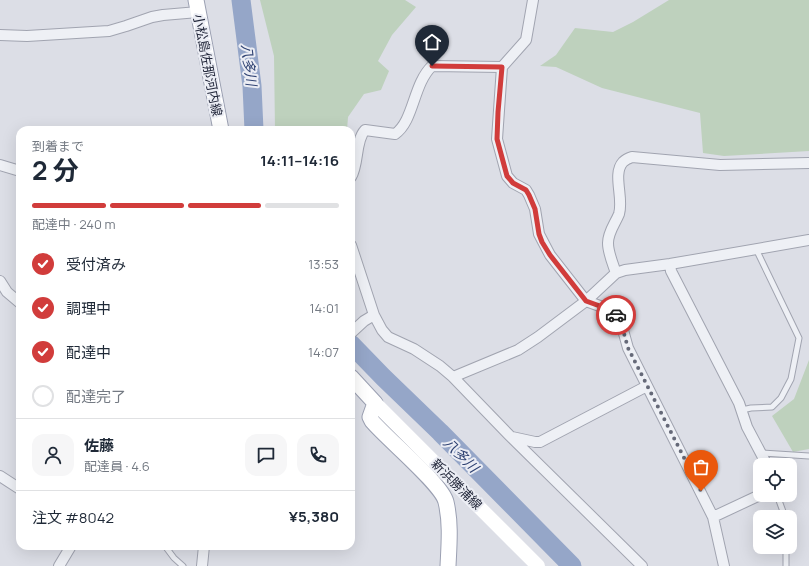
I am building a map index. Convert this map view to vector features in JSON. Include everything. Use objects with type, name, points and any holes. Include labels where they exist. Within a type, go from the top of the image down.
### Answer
[{"type":"main road","name":"小松島佐那河内線","points":[[197,6],[220,126]]},
{"type":"main road","points":[[355,381],[375,403],[370,417],[372,421],[436,486],[446,500],[450,526],[448,566]]},
{"type":"main road","name":"新浜勝浦線","points":[[375,403],[538,566]]},
{"type":"street","points":[[534,0],[526,40],[502,67],[497,139],[507,176],[513,183],[526,190],[535,209],[539,234],[542,242],[550,255],[586,301],[608,309],[616,315],[623,330],[628,348],[714,517],[724,566]]},
{"type":"street","points":[[0,35],[27,36],[109,31],[197,6]]},
{"type":"street","points":[[355,168],[362,134],[365,130],[395,134],[401,130],[420,83],[426,72],[432,66],[502,67]]},
{"type":"street","points":[[616,273],[608,245],[609,236],[619,213],[621,203],[618,178],[624,161],[632,157],[720,165],[809,163]]},
{"type":"street","points":[[0,165],[16,170]]},
{"type":"street","points":[[453,377],[518,350],[586,301],[616,273],[625,270],[670,264],[809,240]]},
{"type":"street","points":[[355,258],[374,315],[382,330],[388,336],[414,349],[440,366],[453,377],[510,436],[642,566]]},
{"type":"street","points":[[670,264],[671,271],[742,410],[747,427],[764,458]]},
{"type":"street","points":[[0,281],[7,292],[16,300]]},
{"type":"street","points":[[355,329],[364,321],[374,315]]},
{"type":"street","points":[[510,436],[540,442],[647,386]]},
{"type":"street","points":[[0,476],[16,486]]},
{"type":"street","points":[[714,517],[753,498]]},
{"type":"street","points":[[59,566],[69,550]]},
{"type":"street","points":[[202,566],[204,550]]},
{"type":"lane","points":[[742,410],[772,407],[781,398],[791,379],[799,338],[756,249]]},
{"type":"lane","points":[[762,453],[809,456]]},
{"type":"lane","points":[[168,550],[182,566]]},
{"type":"lane","points":[[786,554],[786,566]]},
{"type":"green space","points":[[260,0],[405,0],[416,7],[392,35],[378,61],[389,71],[381,90],[364,94],[348,117],[347,126],[275,126],[274,56]]},
{"type":"green space","points":[[669,0],[809,0],[809,151],[724,156],[703,153],[700,113],[602,88],[556,67],[540,66],[556,55],[575,28],[613,32],[633,22]]},
{"type":"green space","points":[[809,360],[809,449],[793,452],[772,416],[794,399]]},
{"type":"waterway","name":"八多川","points":[[241,0],[252,86],[254,126]]},
{"type":"waterway","name":"八多川","points":[[355,348],[572,566]]},
{"type":"way so far","points":[[616,315],[623,330],[628,348],[701,491]]},
{"type":"route","points":[[432,66],[502,67],[497,139],[507,176],[513,183],[526,190],[535,209],[539,234],[542,242],[550,255],[586,301],[608,309],[616,315]]}]
